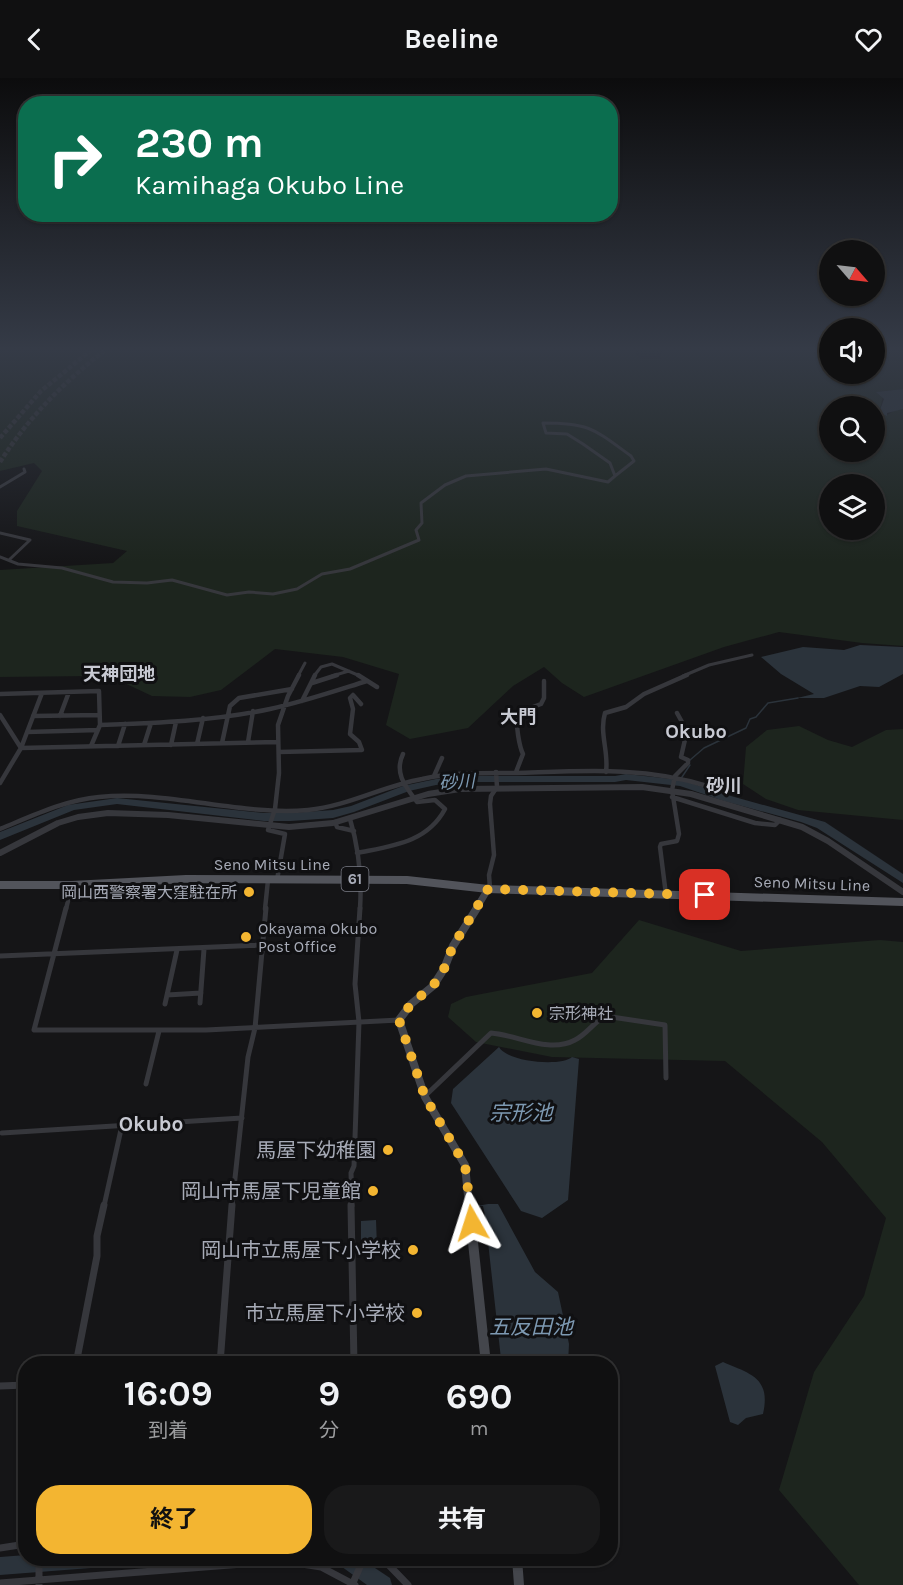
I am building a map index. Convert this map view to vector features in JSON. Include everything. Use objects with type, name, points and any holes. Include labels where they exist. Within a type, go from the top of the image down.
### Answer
[{"type":"main road","name":"Seno Mitsu Line","points":[[0,885],[72,885],[186,879],[361,879],[407,880],[488,889],[903,902]]},
{"type":"main road","points":[[484,1356],[465,1165],[425,1097],[399,1020],[411,1004],[433,986],[444,969],[453,946],[488,889]]},
{"type":"main road","points":[[518,1566],[519,1585]]},
{"type":"street","points":[[0,557],[18,564],[77,572],[105,581],[141,583],[172,580],[227,595],[249,592],[273,594],[297,589],[308,580],[322,574],[350,569],[368,559],[415,543],[419,540],[416,530],[422,523],[421,503],[460,477],[539,469],[608,482],[615,477],[634,461],[631,456],[596,430],[574,423],[543,423],[546,433],[567,434],[607,460],[615,477]]},
{"type":"street","points":[[0,488],[15,476],[25,472],[24,469]]},
{"type":"street","points":[[0,533],[30,540],[10,559]]},
{"type":"street","points":[[606,772],[608,765],[601,725],[606,713],[626,707],[644,694],[709,665],[752,655]]},
{"type":"street","points":[[221,1356],[229,1233],[248,1057],[255,1028],[262,945],[272,880],[285,834],[269,832],[274,810],[279,752],[278,725],[304,663]]},
{"type":"street","points":[[302,701],[325,663],[333,663],[377,687]]},
{"type":"street","points":[[312,683],[349,671]]},
{"type":"street","points":[[27,732],[176,722],[227,715],[285,706],[367,681]]},
{"type":"street","points":[[516,772],[523,754],[518,743],[520,734],[517,728],[518,716],[527,708],[541,704],[544,698],[544,681]]},
{"type":"street","points":[[222,743],[230,706],[239,698],[292,689]]},
{"type":"street","points":[[0,694],[99,691],[99,727],[91,747]]},
{"type":"street","points":[[60,716],[69,692]]},
{"type":"street","points":[[0,783],[21,748],[42,693]]},
{"type":"street","points":[[279,752],[362,750],[359,742],[350,734],[353,709],[350,698],[353,695],[361,704]]},
{"type":"street","points":[[248,742],[253,711]]},
{"type":"street","points":[[666,895],[660,847],[661,844],[677,841],[679,834],[672,791],[677,777],[688,763],[688,760],[681,757],[687,731],[677,713]]},
{"type":"street","points":[[0,715],[21,748]]},
{"type":"street","points":[[33,716],[99,715]]},
{"type":"street","points":[[196,744],[202,718]]},
{"type":"street","points":[[171,745],[176,722]]},
{"type":"street","points":[[144,745],[151,723]]},
{"type":"street","points":[[118,746],[125,724]]},
{"type":"street","points":[[21,748],[278,742]]},
{"type":"street","points":[[357,853],[415,840],[443,816],[445,809],[435,800],[418,802],[403,784],[398,765],[403,754]]},
{"type":"street","points":[[434,776],[442,758]]},
{"type":"street","points":[[488,889],[491,886],[489,875],[494,855],[490,804],[491,796],[497,785],[496,772]]},
{"type":"street","points":[[0,829],[47,809],[97,797],[129,796],[274,810],[304,810],[334,806],[434,776],[496,772],[606,772],[677,777],[707,786]]},
{"type":"street","points":[[0,853],[52,826],[77,818],[106,813],[303,826],[350,819],[412,797],[451,790],[497,785],[638,787],[672,791],[780,820],[817,834],[903,892]]},
{"type":"street","points":[[350,819],[361,879],[361,913],[355,984],[359,1022],[354,1166],[351,1173],[354,1356]]},
{"type":"street","points":[[335,822],[337,827],[354,831]]},
{"type":"street","points":[[72,885],[34,1030],[159,1031],[399,1020]]},
{"type":"street","points":[[0,956],[262,945]]},
{"type":"street","points":[[200,1003],[204,949]]},
{"type":"street","points":[[165,1004],[177,950]]},
{"type":"street","points":[[167,995],[201,993]]},
{"type":"street","points":[[425,1097],[491,1033],[547,1045],[561,1044],[571,1042],[605,1016],[665,1025],[666,1078]]},
{"type":"street","points":[[146,1084],[159,1031]]},
{"type":"street","points":[[2,1133],[242,1118]]},
{"type":"street","points":[[78,1356],[97,1256],[97,1236],[122,1125]]},
{"type":"street","points":[[0,1386],[18,1385]]},
{"type":"street","points":[[0,1548],[18,1545]]},
{"type":"street","points":[[39,1566],[40,1583]]},
{"type":"street","points":[[0,1583],[40,1583],[220,1566]]},
{"type":"street","points":[[321,1566],[353,1583],[360,1566]]},
{"type":"street","points":[[390,1566],[408,1585]]},
{"type":"shaded area","points":[[0,421],[819,421],[819,462],[885,462],[885,421],[903,421],[903,646],[779,632],[724,647],[584,697],[562,683],[544,667],[513,686],[468,728],[410,739],[386,725],[399,674],[343,657],[275,649],[221,690],[190,697],[152,696],[118,680],[93,676],[0,677],[0,570],[113,563],[127,551],[17,526],[17,511],[42,471],[34,463],[0,471]]},
{"type":"shaded area","points":[[799,726],[828,740],[852,747],[886,730],[903,729],[903,820],[798,810],[766,799],[743,784],[746,747],[767,730]]},
{"type":"shaded area","points":[[639,920],[741,951],[880,940],[903,942],[903,1585],[859,1585],[779,1490],[814,1372],[864,1296],[886,1218],[822,1142],[725,1061],[552,1057],[476,1042],[448,1017],[451,1004],[466,997],[592,973]]},
{"type":"water","points":[[860,645],[903,647],[903,674],[879,687],[860,686],[824,698],[797,698],[814,694],[781,674],[761,657],[803,647],[844,650]]},
{"type":"water","name":"宗形池","points":[[499,1047],[512,1056],[534,1061],[557,1062],[572,1057],[579,1059],[568,1200],[542,1218],[521,1211],[451,1103],[453,1089]]},
{"type":"water","name":"五反田池","points":[[498,1204],[535,1272],[558,1292],[569,1344],[568,1356],[501,1356],[485,1215],[483,1206],[477,1206]]},
{"type":"water","points":[[376,1220],[377,1247],[361,1249],[361,1221]]},
{"type":"water","points":[[723,1362],[750,1374],[761,1385],[765,1402],[763,1414],[746,1418],[738,1425],[730,1422],[715,1366]]},
{"type":"waterway","points":[[690,760],[704,748],[746,728],[750,719],[756,717],[768,703],[798,698]]},
{"type":"waterway","points":[[678,783],[690,765]]},
{"type":"waterway","name":"砂川","points":[[0,836],[72,807],[117,801],[264,817],[291,817],[333,814],[354,809],[407,788],[436,782],[475,779],[615,779],[626,777],[681,783],[728,799],[821,825],[903,879]]},
{"type":"waterway","points":[[0,1566],[18,1565]]},
{"type":"waterway","points":[[356,1566],[383,1585]]},
{"type":"tunnel","points":[[0,438],[15,421]]},
{"type":"tunnel","points":[[0,462],[30,421]]},
{"type":"place","name":"岡山西警察署大窪駐在所","points":[[249,892]]},
{"type":"place","name":"Okayama Okubo Post Office","points":[[246,937]]},
{"type":"place","name":"宗形神社","points":[[537,1013]]},
{"type":"place","name":"馬屋下幼稚園","points":[[388,1150]]},
{"type":"place","name":"岡山市馬屋下児童館","points":[[373,1191]]},
{"type":"place","name":"岡山市立馬屋下小学校","points":[[413,1250]]},
{"type":"place","name":"市立馬屋下小学校","points":[[417,1313]]},
{"type":"district","name":"天神団地","points":[[119,674]]},
{"type":"district","name":"大門","points":[[518,717]]},
{"type":"district","name":"Okubo","points":[[696,731]]},
{"type":"district","name":"砂川","points":[[724,786]]},
{"type":"district","name":"Okubo","points":[[151,1124]]},
{"type":"route","points":[[472,1223],[465,1165],[430,1108],[401,1032],[399,1020],[411,1004],[433,986],[444,969],[453,946],[486,896],[488,889],[705,895]]}]
